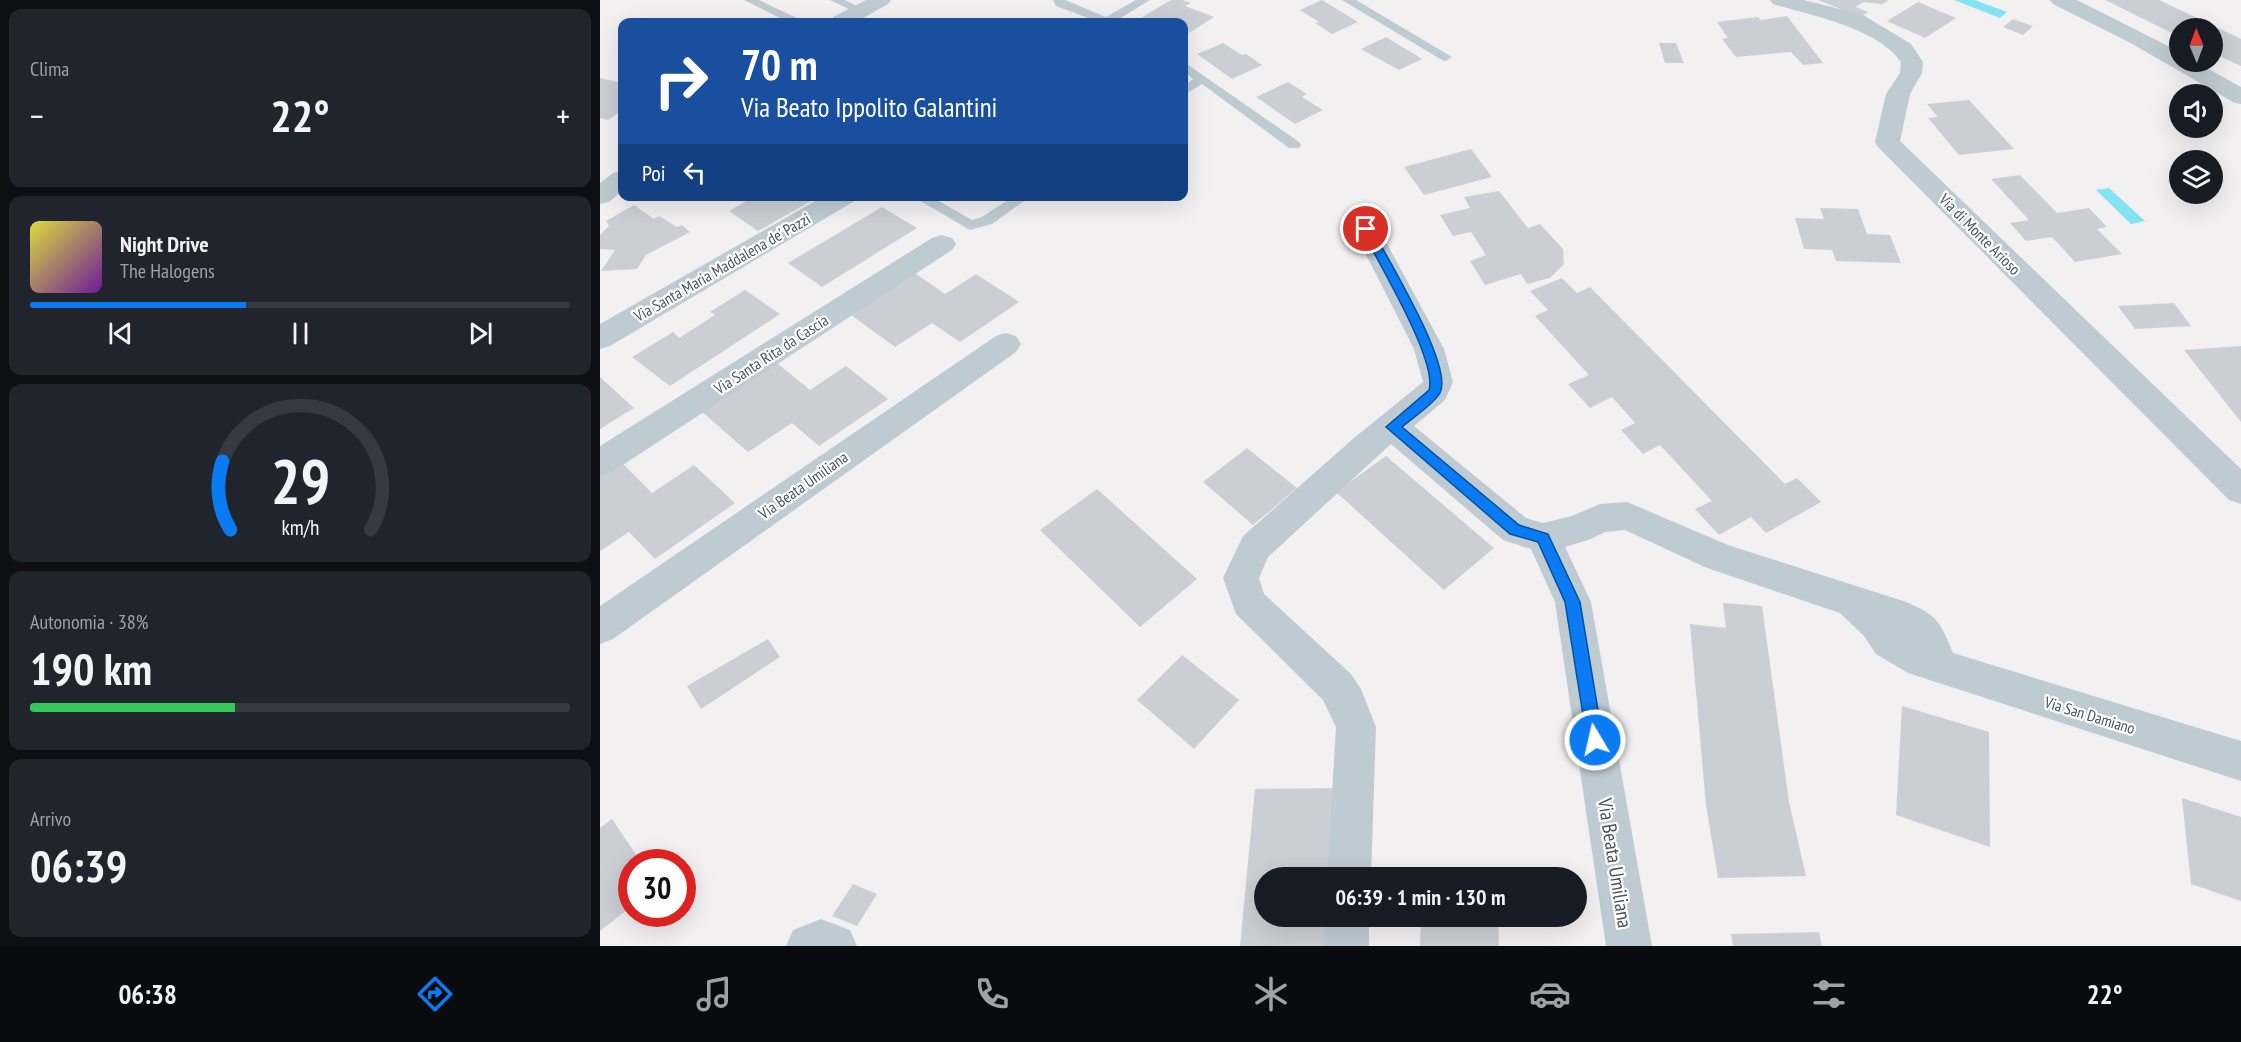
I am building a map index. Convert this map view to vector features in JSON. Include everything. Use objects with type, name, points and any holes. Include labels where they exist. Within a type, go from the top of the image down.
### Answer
[{"type":"street","points":[[848,18],[881,0]]},
{"type":"street","name":"Via di Monte Arioso","points":[[1780,0],[1855,20],[1904,49],[1912,62],[1911,73],[1898,94],[1887,142],[2241,490]]},
{"type":"street","points":[[2060,0],[2169,55]]},
{"type":"street","points":[[2199,72],[2241,97]]},
{"type":"street","points":[[600,196],[618,182]]},
{"type":"street","name":"Via Santa Maria Maddalena de' Pazzi","points":[[600,339],[835,201]]},
{"type":"street","points":[[1350,867],[1356,727],[1347,702],[1337,687],[1249,603],[1241,578],[1255,547],[1365,447],[1393,427],[1434,392],[1438,381],[1429,349],[1366,229]]},
{"type":"street","name":"Via Santa Rita da Cascia","points":[[600,463],[942,244]]},
{"type":"street","name":"Via Beata Umiliana","points":[[600,627],[1006,344]]},
{"type":"street","points":[[1393,427],[1515,530],[1543,538]]},
{"type":"street","name":"Via San Damiano","points":[[1543,538],[1579,529],[1600,518],[1627,516],[1719,557],[1850,602],[1877,624],[1889,642],[1921,661],[2241,761]]},
{"type":"street","name":"Via Beata Umiliana","points":[[1543,538],[1573,602],[1629,946]]},
{"type":"street","points":[[1346,946],[1347,927]]},
{"type":"street","points":[[809,946],[821,942],[834,946]]},
{"type":"lane","points":[[750,0],[789,18]]},
{"type":"lane","points":[[836,0],[861,11]]},
{"type":"lane","points":[[1059,0],[1060,4],[1097,18]]},
{"type":"lane","points":[[1114,18],[1144,0]]},
{"type":"lane","points":[[1348,0],[1446,57]]},
{"type":"lane","points":[[1188,69],[1294,145]]},
{"type":"lane","points":[[1188,88],[1201,79]]},
{"type":"lane","points":[[928,201],[970,225],[987,221],[1017,201]]},
{"type":"water","points":[[1954,0],[1975,0],[2007,12],[2000,18]]},
{"type":"water","points":[[2109,188],[2145,221],[2131,224],[2096,190]]},
{"type":"building","points":[[1171,0],[1191,3],[1185,6],[1214,17],[1189,33],[1188,18],[1141,18]]},
{"type":"building","points":[[1322,0],[1358,22],[1332,34],[1300,10]]},
{"type":"building","points":[[1818,0],[1889,0],[1882,4],[1863,2],[1856,7],[1868,12],[1860,17]]},
{"type":"building","points":[[2105,0],[2159,0],[2197,18],[2169,18],[2169,32]]},
{"type":"building","points":[[1918,2],[1956,18],[1925,38],[1887,21]]},
{"type":"building","points":[[1787,16],[1823,63],[1803,65],[1791,52],[1736,57],[1722,39],[1728,38],[1717,22],[1758,17],[1761,20]]},
{"type":"building","points":[[2013,19],[2033,26],[2023,35],[2003,27]]},
{"type":"building","points":[[2223,30],[2241,39],[2241,66],[2223,58]]},
{"type":"building","points":[[1386,37],[1422,59],[1399,70],[1361,49]]},
{"type":"building","points":[[1223,43],[1262,65],[1232,79],[1197,54]]},
{"type":"building","points":[[1659,43],[1676,43],[1684,63],[1665,63]]},
{"type":"building","points":[[600,78],[618,82],[618,114],[608,120],[600,118]]},
{"type":"building","points":[[1288,82],[1307,94],[1302,97],[1323,110],[1295,124],[1256,97]]},
{"type":"building","points":[[1969,100],[2014,149],[1959,155],[1928,118],[1938,117],[1927,104]]},
{"type":"building","points":[[1471,149],[1492,177],[1424,195],[1404,167]]},
{"type":"building","points":[[2020,175],[2057,213],[2089,208],[2107,227],[2097,229],[2122,254],[2075,262],[2052,237],[2026,241],[2010,223],[2029,220],[1991,179]]},
{"type":"building","points":[[1499,191],[1528,228],[1540,224],[1563,249],[1564,264],[1550,278],[1527,284],[1521,274],[1485,285],[1470,261],[1486,255],[1471,232],[1453,236],[1440,215],[1470,208],[1464,197]]},
{"type":"building","points":[[746,201],[811,201],[758,231],[729,211]]},
{"type":"building","points":[[634,205],[654,219],[659,216],[677,227],[682,225],[690,232],[646,255],[637,269],[601,271],[615,250],[600,249],[600,235],[609,226],[606,221]]},
{"type":"building","points":[[882,207],[917,228],[822,287],[788,263]]},
{"type":"building","points":[[1820,208],[1858,209],[1867,234],[1890,235],[1901,263],[1836,261],[1832,250],[1804,249],[1795,218],[1824,219]]},
{"type":"building","points":[[912,271],[945,294],[976,274],[1019,302],[960,342],[932,323],[895,347],[847,312]]},
{"type":"building","points":[[1562,278],[1577,293],[1590,287],[1785,484],[1797,478],[1821,502],[1766,533],[1751,517],[1719,535],[1695,509],[1712,501],[1660,445],[1643,454],[1621,430],[1635,423],[1612,397],[1590,408],[1568,384],[1589,375],[1535,316],[1548,310],[1530,291]]},
{"type":"building","points":[[745,290],[780,314],[670,386],[632,357],[673,332],[679,338],[715,315],[710,312]]},
{"type":"building","points":[[2174,303],[2191,326],[2135,329],[2118,306]]},
{"type":"building","points":[[2241,346],[2241,422],[2184,350]]},
{"type":"building","points":[[777,363],[810,390],[846,366],[888,399],[819,446],[792,423],[748,452],[701,411]]},
{"type":"building","points":[[600,377],[634,408],[600,429]]},
{"type":"building","points":[[1247,448],[1297,488],[1253,525],[1203,482]]},
{"type":"building","points":[[1386,456],[1494,548],[1444,590],[1336,492]]},
{"type":"building","points":[[620,461],[652,493],[694,465],[735,503],[655,559],[629,532],[600,551],[600,474]]},
{"type":"building","points":[[1097,489],[1197,579],[1140,627],[1040,530]]},
{"type":"building","points":[[1723,603],[1762,606],[1789,802],[1806,876],[1718,878],[1706,805],[1690,624],[1726,628]]},
{"type":"building","points":[[768,639],[780,657],[701,709],[687,686]]},
{"type":"building","points":[[1182,655],[1239,700],[1194,749],[1137,700]]},
{"type":"building","points":[[1902,706],[1989,732],[1990,847],[1896,815]]},
{"type":"building","points":[[1338,788],[1334,867],[1254,867],[1254,927],[1332,927],[1331,946],[1240,946],[1255,789]]},
{"type":"building","points":[[2182,798],[2241,817],[2241,901],[2191,884]]},
{"type":"building","points":[[612,819],[632,849],[618,849],[618,917],[600,931],[600,828]]},
{"type":"building","points":[[853,884],[877,894],[857,926],[832,916]]},
{"type":"building","points":[[1421,927],[1498,927],[1499,946],[1420,946]]},
{"type":"building","points":[[1819,932],[1822,946],[1733,946],[1731,934]]},
{"type":"route","points":[[1366,229],[1429,349],[1438,381],[1434,392],[1393,427],[1515,530],[1543,538],[1573,602],[1595,740]]}]
